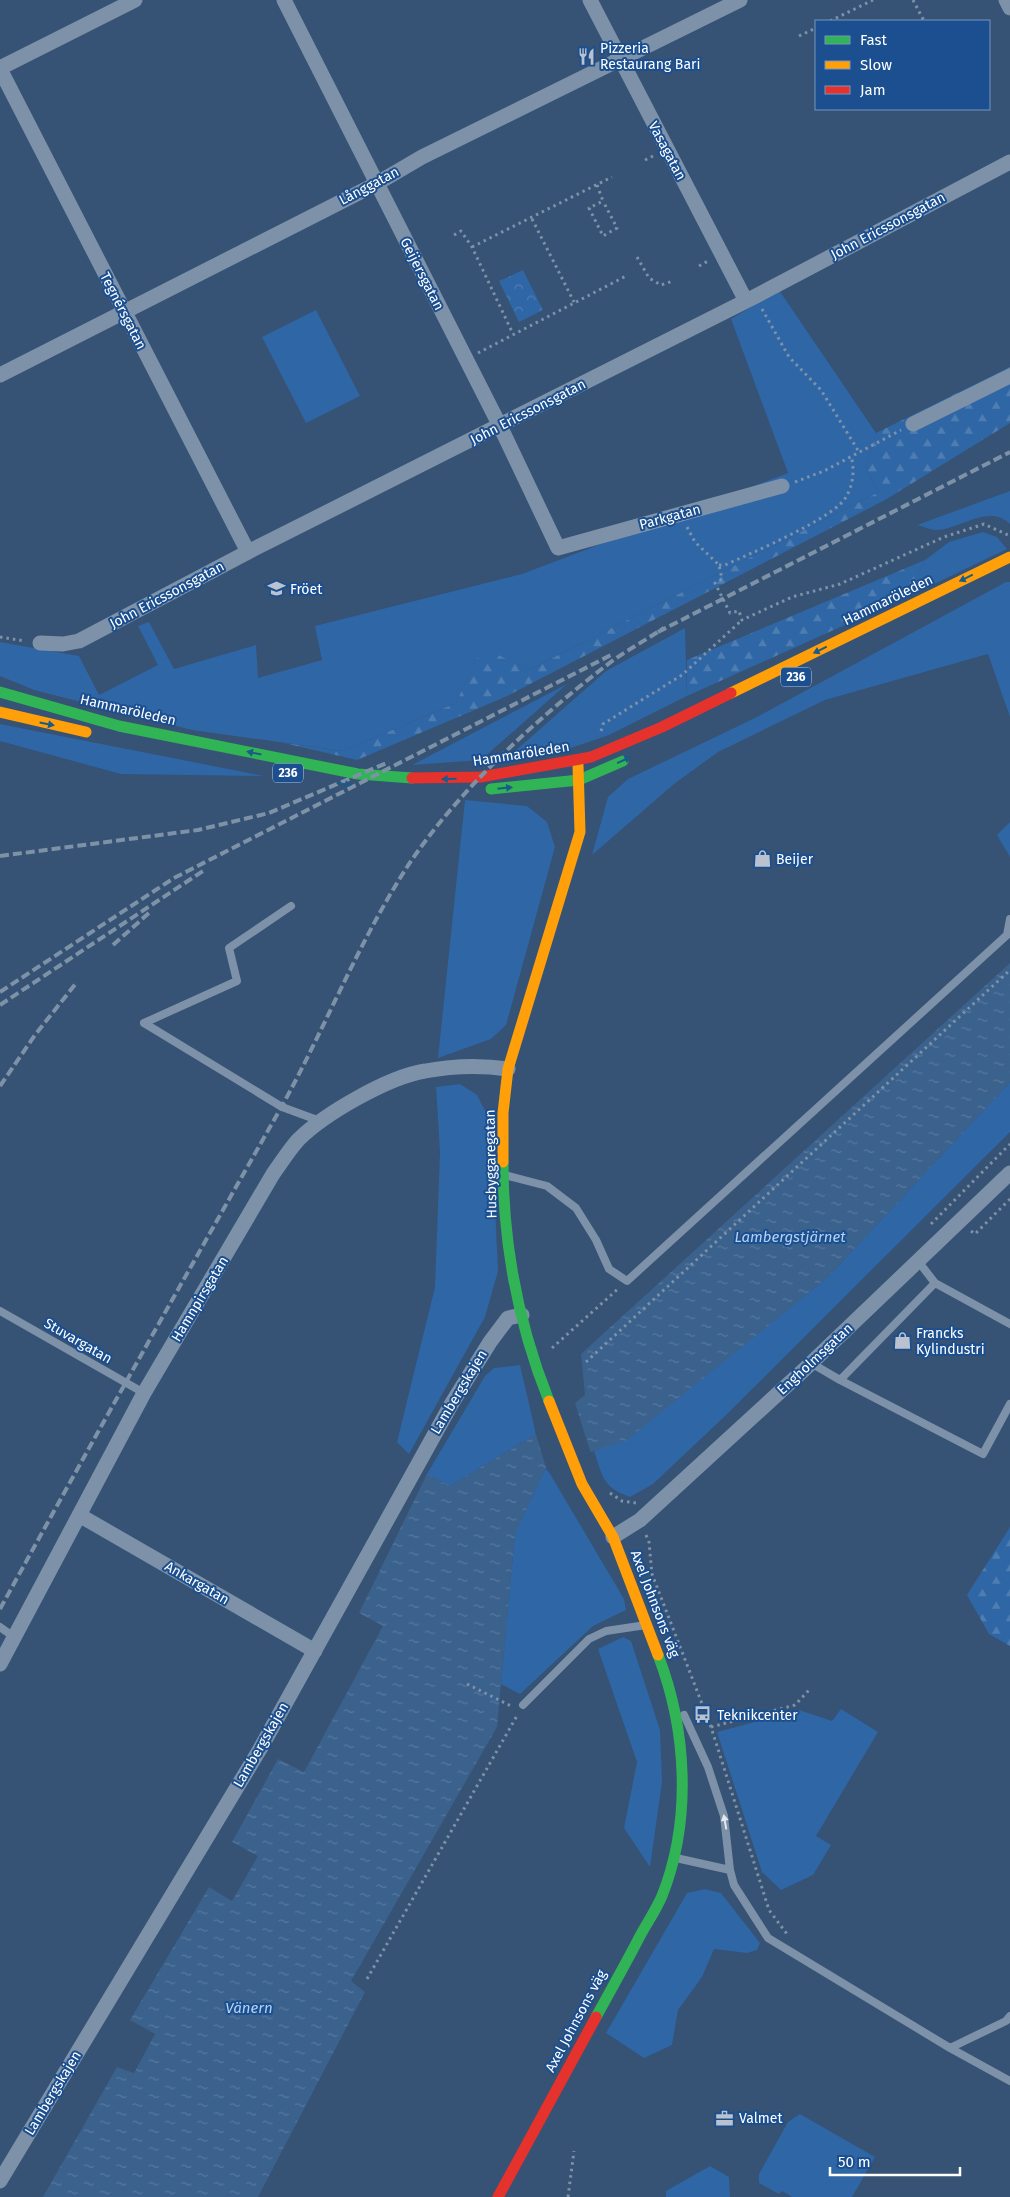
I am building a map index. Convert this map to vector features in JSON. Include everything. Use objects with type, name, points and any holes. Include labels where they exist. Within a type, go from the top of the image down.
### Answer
[{"type":"street","points":[[0,68],[135,0]]},
{"type":"street","name":"Geijersgatan","points":[[284,0],[500,426],[558,548]]},
{"type":"street","name":"Vasagatan","points":[[590,0],[620,61],[751,299]]},
{"type":"street","name":"Långgatan","points":[[0,375],[376,184],[422,157],[620,61],[740,0]]},
{"type":"street","points":[[1006,0],[1010,8]]},
{"type":"street","name":"Tegnérsgatan","points":[[0,68],[248,552]]},
{"type":"street","name":"John Ericssonsgatan","points":[[40,643],[63,644],[79,641],[248,552],[751,299],[1010,162]]},
{"type":"street","points":[[913,424],[1010,376]]},
{"type":"street","name":"Parkgatan","points":[[558,548],[782,486]]},
{"type":"street","name":"Hammaröleden","points":[[0,692],[119,726],[358,774],[429,779],[481,777],[591,757],[662,728],[1010,557]]},
{"type":"street","points":[[0,712],[28,720],[99,734]]},
{"type":"street","name":"Hammaröleden","points":[[117,738],[176,750]]},
{"type":"street","points":[[477,791],[580,780],[632,757]]},
{"type":"street","name":"Husbyggaregatan","points":[[578,760],[580,832],[508,1069],[503,1113],[504,1175],[508,1248],[522,1315],[541,1380],[582,1484],[613,1537]]},
{"type":"street","points":[[349,784],[385,788]]},
{"type":"street","name":"Hamnpirsgatan","points":[[0,1664],[144,1393],[273,1174],[297,1141],[320,1121],[382,1086],[423,1071],[464,1067],[508,1069]]},
{"type":"street","name":"Engholmsgatan","points":[[613,1537],[640,1520],[811,1363],[918,1261],[1007,1182]]},
{"type":"street","name":"Lambergskajen","points":[[0,2181],[260,1749],[452,1403],[490,1342],[508,1318],[522,1315]]},
{"type":"street","name":"Ankargatan","points":[[79,1515],[315,1652]]},
{"type":"street","name":"Axel Johnsons väg","points":[[498,2197],[660,1898],[675,1858],[681,1806],[682,1744],[668,1681],[648,1624],[613,1537]]},
{"type":"lane","points":[[291,906],[228,948],[237,981],[144,1023],[282,1107],[320,1121]]},
{"type":"lane","points":[[504,1175],[547,1186],[576,1208],[596,1240],[609,1269],[627,1281],[1007,935],[1010,919]]},
{"type":"lane","points":[[918,1261],[936,1283],[1010,1324]]},
{"type":"lane","points":[[840,1380],[936,1283]]},
{"type":"lane","name":"Stuvargatan","points":[[0,1311],[144,1393]]},
{"type":"lane","points":[[811,1363],[983,1454],[1010,1404]]},
{"type":"lane","points":[[523,1705],[589,1639],[606,1631],[648,1624]]},
{"type":"lane","points":[[0,1627],[14,1637]]},
{"type":"lane","name":"Axel Johnsons väg","points":[[668,1681],[708,1767],[724,1816],[730,1870],[734,1885],[768,1938],[950,2048],[1010,2081]]},
{"type":"lane","points":[[675,1858],[730,1870]]},
{"type":"lane","points":[[950,2048],[1006,2021],[1010,2016]]},
{"type":"path","points":[[832,20],[873,0]]},
{"type":"path","points":[[914,0],[924,20]]},
{"type":"path","points":[[799,36],[815,28]]},
{"type":"path","points":[[472,247],[532,219],[612,177]]},
{"type":"path","points":[[597,185],[603,201],[618,228],[603,236],[589,208],[603,201]]},
{"type":"path","points":[[532,219],[574,302]]},
{"type":"path","points":[[454,235],[461,231],[472,247],[513,334]]},
{"type":"path","points":[[637,257],[649,278],[661,285],[673,281]]},
{"type":"path","points":[[478,353],[628,275]]},
{"type":"path","points":[[751,299],[789,357],[822,390],[859,452]]},
{"type":"path","points":[[782,486],[824,471],[913,424]]},
{"type":"path","points":[[719,565],[725,565],[764,547],[833,510],[846,498],[855,469],[851,456]]},
{"type":"path","points":[[682,514],[695,542],[719,565],[722,579],[715,582],[722,599],[730,613],[739,610],[742,620]]},
{"type":"path","points":[[600,732],[604,724],[682,675],[742,620],[792,597],[840,584],[944,537],[984,524],[1010,536]]},
{"type":"path","points":[[0,637],[40,643]]},
{"type":"path","points":[[586,1362],[1010,970]]},
{"type":"path","points":[[927,1228],[1010,1144]]},
{"type":"path","points":[[552,1348],[627,1281]]},
{"type":"path","points":[[608,1491],[622,1501],[636,1503],[644,1497]]},
{"type":"path","points":[[636,1503],[640,1520],[649,1542],[652,1574],[711,1727],[769,1910],[789,1936]]},
{"type":"path","points":[[367,1979],[520,1711],[467,1684]]},
{"type":"path","points":[[711,1727],[795,1705],[810,1689]]},
{"type":"path","points":[[568,2197],[574,2151]]},
{"type":"green space","points":[[523,270],[543,310],[519,322],[499,281]]},
{"type":"green space","points":[[779,290],[876,433],[866,470],[879,492],[529,670],[482,648],[456,703],[343,751],[192,730],[34,690],[0,676],[0,642],[79,656],[99,695],[158,665],[138,626],[149,622],[174,669],[256,645],[258,678],[322,660],[315,626],[522,574],[788,473],[731,319]]},
{"type":"green space","points":[[316,310],[360,396],[306,423],[262,337]]},
{"type":"green space","points":[[1010,367],[1010,423],[885,500],[505,697],[357,760],[284,743],[343,751],[456,703],[482,647],[529,670],[879,492],[866,470],[876,433]]},
{"type":"green space","points":[[1010,491],[1010,524],[1002,518],[993,516],[974,519],[945,529],[936,530],[917,525]]},
{"type":"green space","points":[[983,532],[997,537],[1007,549],[907,597],[925,560],[949,542]]},
{"type":"green space","points":[[925,560],[907,597],[687,696],[687,660]]},
{"type":"green space","points":[[1006,582],[1010,582],[1010,717],[988,654],[825,700],[718,752],[674,784],[592,855],[608,797],[628,779],[757,717]]},
{"type":"green space","points":[[685,628],[687,696],[609,735],[550,755],[506,759],[606,671]]},
{"type":"green space","points":[[567,684],[481,760],[412,765]]},
{"type":"green space","points":[[0,724],[264,776],[121,774],[0,741]]},
{"type":"green space","points":[[465,800],[527,806],[547,822],[555,847],[506,1025],[491,1039],[438,1058]]},
{"type":"green space","points":[[1010,822],[1010,857],[997,835]]},
{"type":"green space","points":[[1010,1082],[1010,1132],[724,1417],[653,1484],[630,1497],[609,1485],[602,1474],[594,1451],[627,1439],[828,1277]]},
{"type":"green space","points":[[460,1084],[477,1095],[491,1122],[498,1271],[485,1317],[409,1454],[397,1442],[435,1287],[440,1152],[436,1087]]},
{"type":"green space","points":[[520,1365],[536,1434],[450,1486],[427,1474],[485,1376],[494,1368]]},
{"type":"green space","points":[[546,1467],[624,1599],[626,1610],[593,1626],[520,1694],[501,1684],[515,1533]]},
{"type":"green space","points":[[1010,1527],[1010,1646],[989,1634],[967,1595]]},
{"type":"green space","points":[[623,1637],[631,1641],[660,1730],[662,1782],[650,1867],[624,1828],[637,1762],[598,1649]]},
{"type":"green space","points":[[841,1709],[878,1732],[816,1836],[831,1845],[813,1875],[781,1890],[762,1872],[717,1732],[799,1710],[832,1721]]},
{"type":"green space","points":[[705,1889],[721,1893],[760,1943],[757,1950],[747,1953],[714,1949],[702,1977],[678,2010],[672,2045],[644,2058],[606,2033],[687,1893]]},
{"type":"green space","points":[[800,2114],[875,2157],[852,2197],[792,2197],[782,2191],[779,2194],[759,2183],[759,2174],[788,2122]]},
{"type":"green space","points":[[710,2166],[729,2177],[730,2197],[666,2197],[666,2191]]},
{"type":"water","name":"Vänern","points":[[1010,963],[1010,1082],[828,1277],[627,1440],[546,1467],[515,1534],[497,1727],[351,1981],[365,1992],[258,2197],[43,2197],[117,2067],[134,2073],[155,2034],[130,2020],[209,1887],[232,1901],[258,1856],[232,1842],[278,1759],[304,1772],[383,1626],[359,1613],[427,1474],[450,1486],[536,1434],[585,1395],[581,1354]]},
{"type":"pier","points":[[574,1400],[591,1454],[547,1471],[535,1431]]},
{"type":"railway","points":[[658,632],[1010,452]]},
{"type":"railway","points":[[0,1609],[291,1088],[372,926],[409,864],[450,810],[498,758],[550,711],[603,668],[664,628]]},
{"type":"railway","points":[[0,992],[174,878],[611,655]]},
{"type":"railway","points":[[0,856],[198,830],[269,813],[389,762]]},
{"type":"railway","points":[[0,1005],[206,869]]},
{"type":"railway","points":[[113,945],[149,913]]},
{"type":"railway","points":[[0,1086],[35,1035],[77,982]]},
{"type":"traffic: fast","points":[[0,692],[119,726],[358,774],[412,778]]},
{"type":"traffic: fast","points":[[491,789],[579,780],[623,761]]},
{"type":"traffic: fast","points":[[503,1162],[506,1223],[515,1284],[529,1343],[549,1401]]},
{"type":"traffic: fast","points":[[596,2017],[662,1896],[672,1867],[678,1837],[682,1806],[680,1744],[668,1684],[658,1655]]},
{"type":"traffic: slow","points":[[731,693],[1010,557]]},
{"type":"traffic: slow","points":[[0,712],[86,732]]},
{"type":"traffic: slow","points":[[503,1162],[503,1113],[508,1069],[580,832],[578,765]]},
{"type":"traffic: slow","points":[[549,1401],[582,1484],[613,1537],[658,1655]]},
{"type":"traffic: jam","points":[[412,778],[481,777],[591,757],[662,727],[731,693]]},
{"type":"traffic: jam","points":[[498,2197],[596,2017]]},
{"type":"place","name":"Pizzeria Restaurang Bari","points":[[586,56]]},
{"type":"place","name":"Fröet","points":[[276,589]]},
{"type":"place","name":"Beijer","points":[[762,859]]},
{"type":"place","name":"Francks Kylindustri","points":[[902,1341]]},
{"type":"place","name":"Teknikcenter","points":[[703,1715]]},
{"type":"place","name":"Valmet","points":[[725,2118]]},
{"type":"water label","name":"Lambergstjärnet","points":[[790,1237]]}]
